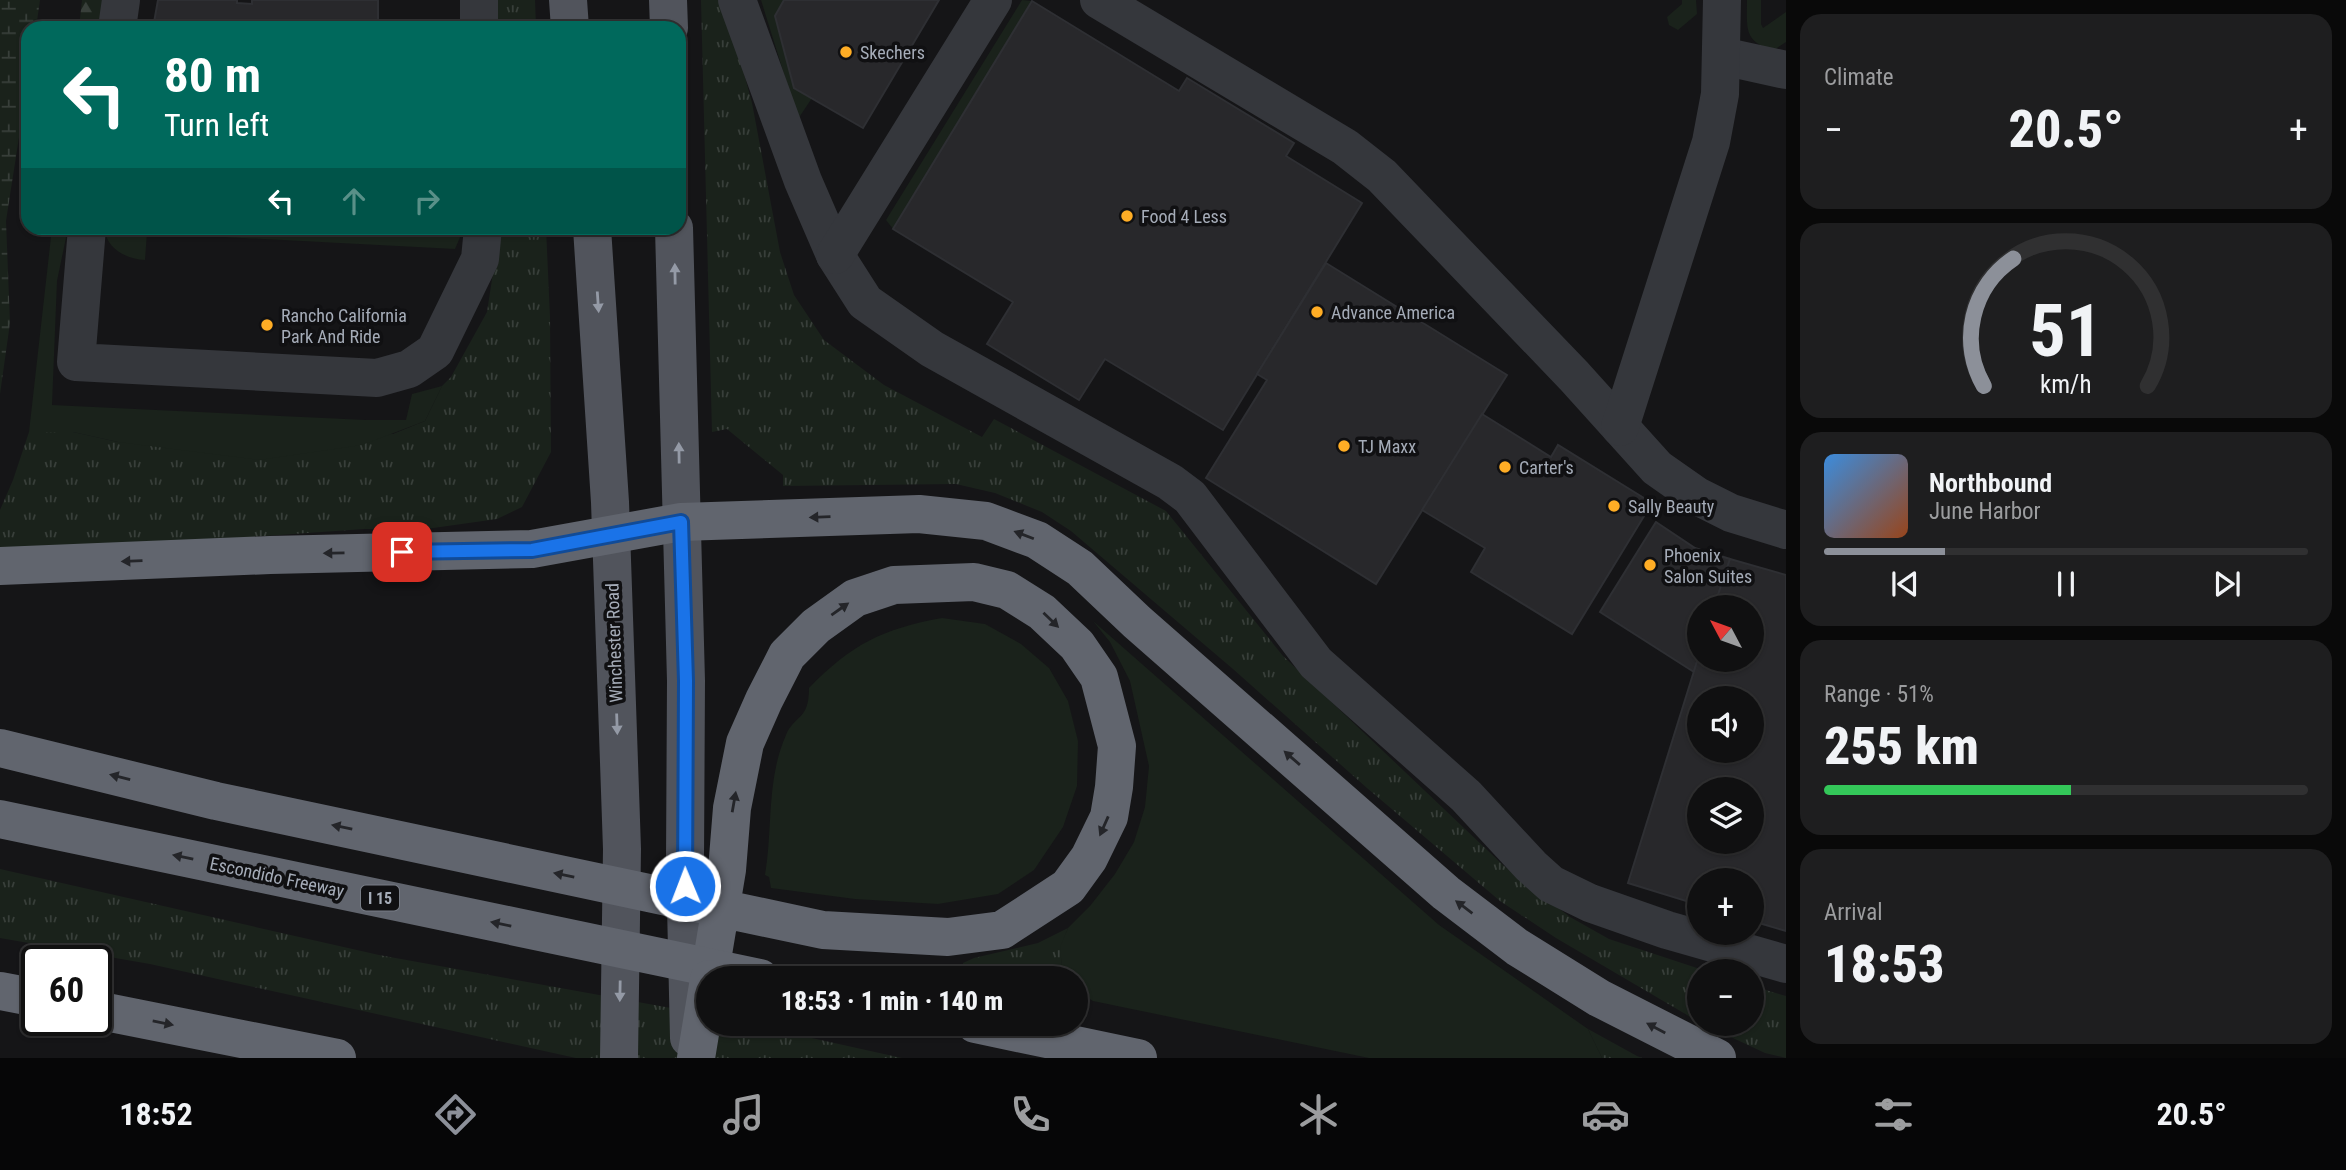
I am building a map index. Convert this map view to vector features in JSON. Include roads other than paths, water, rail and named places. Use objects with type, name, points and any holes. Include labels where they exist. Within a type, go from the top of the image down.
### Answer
[{"type":"highway","points":[[0,566],[270,555],[532,550],[610,533],[681,522],[919,514],[986,521],[1037,540],[1080,568],[1147,631],[1446,893],[1517,947],[1599,998],[1717,1058]]},
{"type":"highway","points":[[0,748],[216,800],[721,908],[823,930],[948,937],[1002,929],[1068,887],[1089,858],[1109,817],[1117,746],[1099,677],[1077,645],[1042,612],[1007,590],[974,582],[894,585],[855,598],[816,626],[788,655],[764,700],[746,743],[732,808],[727,870],[721,908],[711,966]]},
{"type":"highway","name":"Escondido Freeway","points":[[0,820],[702,966]]},
{"type":"highway","points":[[0,991],[21,995]]},
{"type":"highway","points":[[112,1013],[337,1058]]},
{"type":"highway","points":[[696,1058],[700,1036]]},
{"type":"highway","points":[[1033,1036],[1138,1058]]},
{"type":"main road","points":[[568,0],[570,21]]},
{"type":"main road","points":[[668,0],[669,21]]},
{"type":"main road","name":"Winchester Road","points":[[592,235],[610,495],[622,849],[620,1058]]},
{"type":"main road","points":[[674,235],[686,681],[685,861],[690,1058]]},
{"type":"lane","points":[[118,21],[121,0]]},
{"type":"lane","points":[[479,0],[479,21]]},
{"type":"lane","points":[[737,0],[803,181],[835,255],[865,302],[932,349],[1170,482],[1190,497],[1316,663],[1466,796],[1531,866],[1552,884],[1590,903],[1667,930],[1786,964]]},
{"type":"lane","points":[[835,255],[993,0]]},
{"type":"lane","points":[[1099,0],[1345,147],[1382,176],[1657,468],[1697,496],[1731,513],[1786,530]]},
{"type":"lane","points":[[1620,427],[1711,142],[1720,94],[1723,0]]},
{"type":"lane","points":[[1721,56],[1786,69]]},
{"type":"lane","points":[[86,235],[76,362],[377,378],[409,369],[435,351],[480,259],[482,235]]},
{"type":"place","name":"Skechers","points":[[846,52]]},
{"type":"place","name":"Food 4 Less","points":[[1127,216]]},
{"type":"place","name":"Advance America","points":[[1317,312]]},
{"type":"place","name":"Rancho California Park And Ride","points":[[267,325]]},
{"type":"place","name":"TJ Maxx","points":[[1344,446]]},
{"type":"place","name":"Carter's","points":[[1505,467]]},
{"type":"place","name":"Sally Beauty","points":[[1614,506]]},
{"type":"place","name":"Phoenix Salon Suites","points":[[1650,565]]}]
